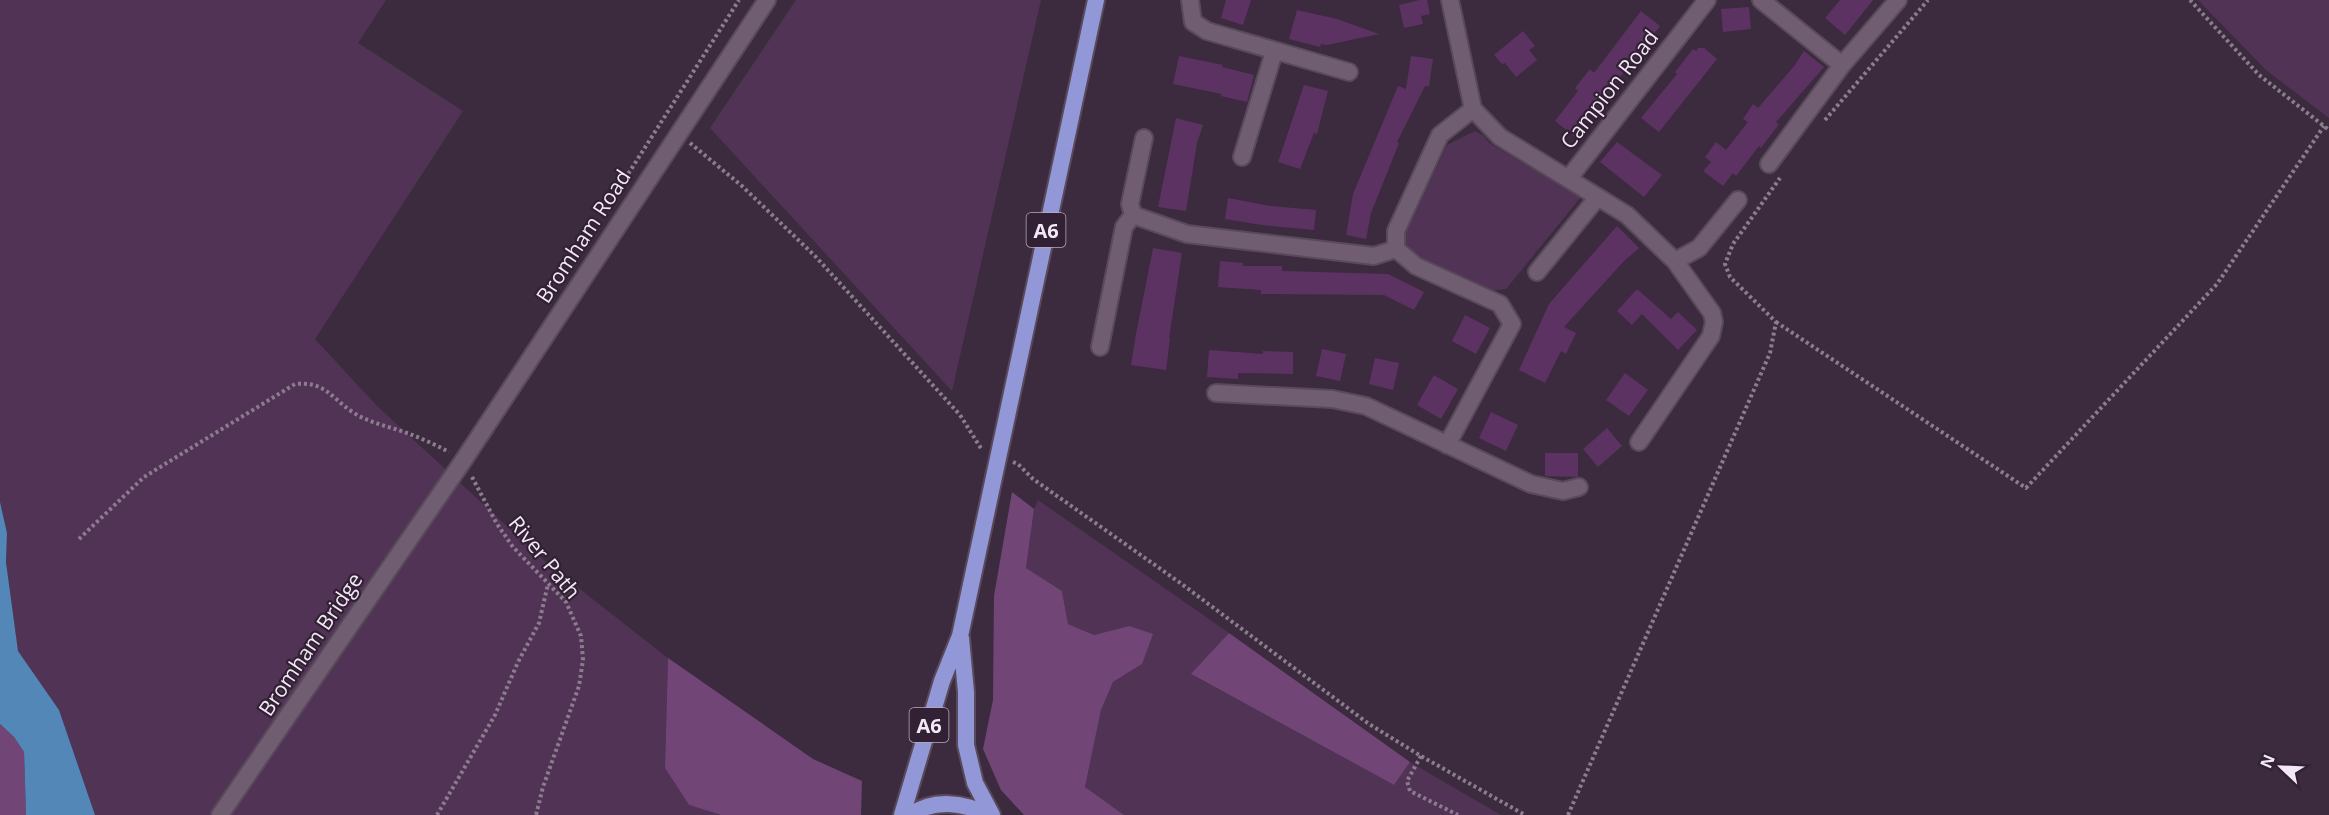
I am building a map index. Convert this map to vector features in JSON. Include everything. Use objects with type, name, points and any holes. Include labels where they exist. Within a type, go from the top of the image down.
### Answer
[{"type":"highway","name":"A6","points":[[902,815],[942,681],[960,636],[996,459],[1096,0]]},
{"type":"highway","name":"A6","points":[[960,636],[966,692],[966,745],[975,783],[990,815]]},
{"type":"highway","points":[[911,815],[935,805],[955,804],[975,808],[990,815]]},
{"type":"street","name":"Bromham Road","points":[[437,497],[457,457],[767,0]]},
{"type":"street","points":[[1190,0],[1193,22],[1207,31],[1349,72]]},
{"type":"street","points":[[1450,0],[1473,109],[1482,121],[1500,137],[1569,178],[1597,198],[1627,214],[1675,261],[1712,314],[1714,322],[1711,336],[1639,442]]},
{"type":"street","name":"Campion Road","points":[[1569,178],[1707,0]]},
{"type":"street","points":[[1761,0],[1842,65]]},
{"type":"street","points":[[1777,168],[1842,65],[1898,0]]},
{"type":"street","points":[[1242,157],[1275,52]]},
{"type":"street","points":[[1447,445],[1512,324],[1500,304],[1416,266],[1396,249],[1396,231],[1440,135],[1473,109]]},
{"type":"street","points":[[1134,216],[1130,204],[1144,138]]},
{"type":"street","points":[[1537,272],[1597,198]]},
{"type":"street","points":[[1675,261],[1699,248],[1737,200]]},
{"type":"street","points":[[1134,216],[1187,234],[1374,256],[1396,249]]},
{"type":"street","points":[[1100,347],[1124,227],[1134,216]]},
{"type":"street","points":[[1216,393],[1332,399],[1366,406],[1531,484],[1563,491],[1579,487]]},
{"type":"street","name":"Bromham Bridge","points":[[220,815],[437,497]]},
{"type":"path","points":[[1820,126],[1928,0]]},
{"type":"path","points":[[2190,0],[2259,75],[2329,130]]},
{"type":"path","points":[[1777,168],[1733,244],[1725,264],[1730,277],[1776,322],[2026,488],[2217,284],[2324,126]]},
{"type":"path","points":[[678,134],[742,186],[815,256],[960,415],[978,446]]},
{"type":"path","points":[[1568,815],[1770,354],[1776,322]]},
{"type":"path","points":[[79,539],[144,477],[295,384],[306,382],[327,390],[350,411],[369,421],[409,433],[457,457]]},
{"type":"path","name":"River Path","points":[[457,457],[508,539],[566,603],[581,636],[583,660],[579,686],[543,787],[536,815]]},
{"type":"path","points":[[1013,462],[1033,479],[1247,631],[1369,724],[1525,815]]},
{"type":"path","points":[[437,815],[495,715],[518,662],[540,623],[548,584]]},
{"type":"path","points":[[1421,756],[1407,781],[1410,791],[1458,815]]},
{"type":"shaded area","points":[[0,0],[386,0],[358,43],[463,111],[315,339],[377,406],[549,565],[668,658],[665,768],[689,805],[721,815],[95,815],[59,710],[18,651],[6,562],[7,533],[0,502]]},
{"type":"shaded area","points":[[796,0],[1041,0],[952,391],[710,128]]},
{"type":"shaded area","points":[[2198,0],[2329,0],[2329,118],[2266,70]]},
{"type":"shaded area","points":[[1475,131],[1484,136],[1489,143],[1581,197],[1506,289],[1489,291],[1411,255],[1405,246],[1405,235],[1447,145]]},
{"type":"shaded area","points":[[1012,492],[1034,509],[1026,568],[1062,591],[1068,624],[1094,635],[1129,626],[1153,634],[1142,664],[1113,682],[1101,710],[1085,787],[1124,815],[1024,815],[1001,790],[983,749],[993,700],[994,596]]},
{"type":"shaded area","points":[[1038,500],[1229,633],[1192,675],[1394,785],[1410,762],[1501,815],[1124,815],[1085,787],[1101,710],[1113,682],[1142,664],[1129,626],[1094,635],[1068,624],[1062,591],[1026,568],[1034,509]]},
{"type":"shaded area","points":[[1229,633],[1410,762],[1394,785],[1191,674]]},
{"type":"shaded area","points":[[668,658],[813,759],[862,781],[861,815],[721,815],[689,805],[665,768]]},
{"type":"shaded area","points":[[0,724],[14,737],[24,752],[26,815],[0,815]]},
{"type":"water","points":[[0,502],[7,533],[6,562],[18,651],[59,710],[95,815],[26,815],[24,752],[14,737],[0,724]]},
{"type":"building","points":[[1226,0],[1251,0],[1243,25],[1221,18]]},
{"type":"building","points":[[1427,0],[1430,14],[1421,16],[1423,24],[1404,28],[1399,5]]},
{"type":"building","points":[[1840,0],[1873,0],[1845,35],[1825,18]]},
{"type":"building","points":[[1749,7],[1751,29],[1723,32],[1721,9]]},
{"type":"building","points":[[1297,10],[1337,19],[1379,34],[1327,45],[1321,44],[1320,47],[1289,39]]},
{"type":"building","points":[[1641,11],[1660,26],[1574,136],[1555,121],[1578,91],[1575,88],[1590,69],[1594,73]]},
{"type":"building","points":[[1523,31],[1535,46],[1529,50],[1537,60],[1516,77],[1505,63],[1502,64],[1494,55]]},
{"type":"building","points":[[1698,48],[1704,48],[1717,59],[1659,132],[1641,118],[1677,74],[1675,72],[1693,49],[1696,51]]},
{"type":"building","points":[[1804,51],[1824,67],[1776,122],[1779,124],[1761,148],[1759,146],[1736,176],[1733,173],[1723,186],[1703,171],[1711,162],[1705,157],[1716,142],[1726,150],[1748,122],[1743,119],[1753,104],[1758,108]]},
{"type":"building","points":[[1179,56],[1223,65],[1222,67],[1254,75],[1247,102],[1221,96],[1222,94],[1173,84]]},
{"type":"building","points":[[1411,56],[1433,59],[1429,86],[1425,86],[1397,142],[1399,143],[1371,213],[1366,239],[1346,235],[1353,194],[1398,86],[1406,89]]},
{"type":"building","points":[[1304,85],[1328,91],[1317,134],[1314,133],[1300,169],[1278,162]]},
{"type":"building","points":[[1176,118],[1203,125],[1197,143],[1186,211],[1158,207]]},
{"type":"building","points":[[1617,142],[1662,175],[1644,197],[1600,162]]},
{"type":"building","points":[[1228,198],[1270,206],[1316,210],[1314,230],[1225,219]]},
{"type":"building","points":[[1617,226],[1639,248],[1624,261],[1564,327],[1576,333],[1566,354],[1561,351],[1545,383],[1519,370],[1549,304]]},
{"type":"building","points":[[1153,248],[1182,253],[1166,370],[1131,365]]},
{"type":"building","points":[[1220,261],[1243,263],[1243,266],[1282,266],[1282,271],[1388,274],[1424,292],[1414,310],[1384,295],[1261,294],[1261,290],[1218,287]]},
{"type":"building","points":[[1637,289],[1671,319],[1678,312],[1697,330],[1678,350],[1642,314],[1632,325],[1617,311]]},
{"type":"building","points":[[1465,315],[1490,328],[1476,354],[1452,341]]},
{"type":"building","points":[[1322,349],[1346,354],[1340,381],[1316,376]]},
{"type":"building","points":[[1209,350],[1263,354],[1263,351],[1293,352],[1293,374],[1238,373],[1238,379],[1207,377]]},
{"type":"building","points":[[1375,358],[1399,363],[1393,390],[1369,384]]},
{"type":"building","points":[[1625,373],[1648,390],[1629,416],[1606,400]]},
{"type":"building","points":[[1434,375],[1458,389],[1441,419],[1417,405]]},
{"type":"building","points":[[1491,412],[1518,425],[1506,451],[1479,438]]},
{"type":"building","points":[[1607,428],[1622,446],[1598,467],[1583,449]]},
{"type":"building","points":[[1545,453],[1578,453],[1578,477],[1545,476]]}]
